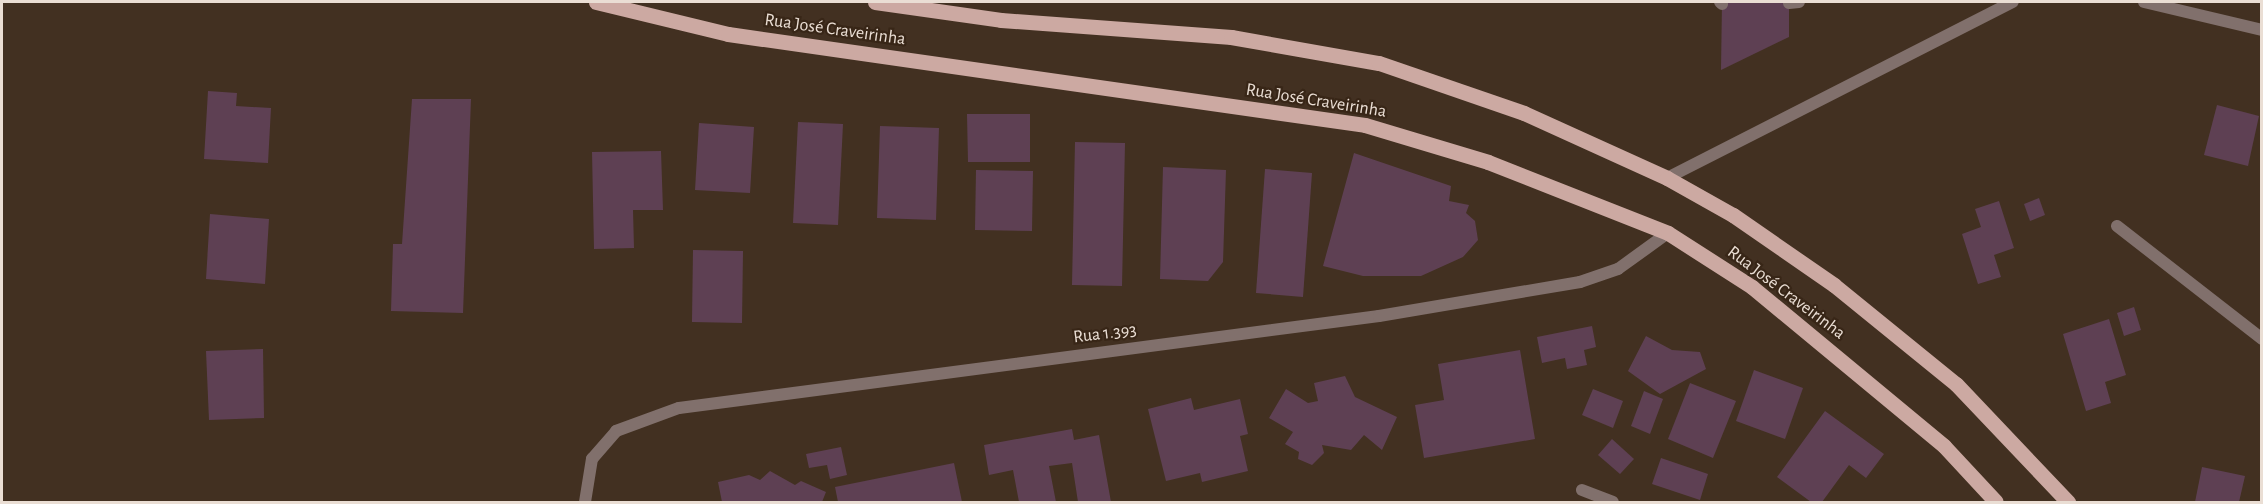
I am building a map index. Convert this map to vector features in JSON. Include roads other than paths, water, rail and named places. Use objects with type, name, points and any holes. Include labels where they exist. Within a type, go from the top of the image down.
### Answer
[{"type":"main road","name":"Rua José Craveirinha","points":[[596,2],[728,34],[1365,125],[1488,162],[1668,233],[1752,287],[1944,446],[1996,502]]},
{"type":"main road","name":"Rua José Craveirinha","points":[[875,2],[1001,20],[1231,37],[1379,63],[1524,112],[1667,178],[1733,215],[1834,285],[1956,384],[2068,502]]},
{"type":"street","points":[[1667,178],[2013,2]]},
{"type":"street","points":[[2144,2],[2262,30]]},
{"type":"street","points":[[2117,226],[2262,339]]},
{"type":"street","name":"Rua 1.393","points":[[585,502],[592,459],[616,431],[679,408],[1379,316],[1580,282],[1618,269],[1668,233]]},
{"type":"street","points":[[1582,490],[1613,502]]}]
